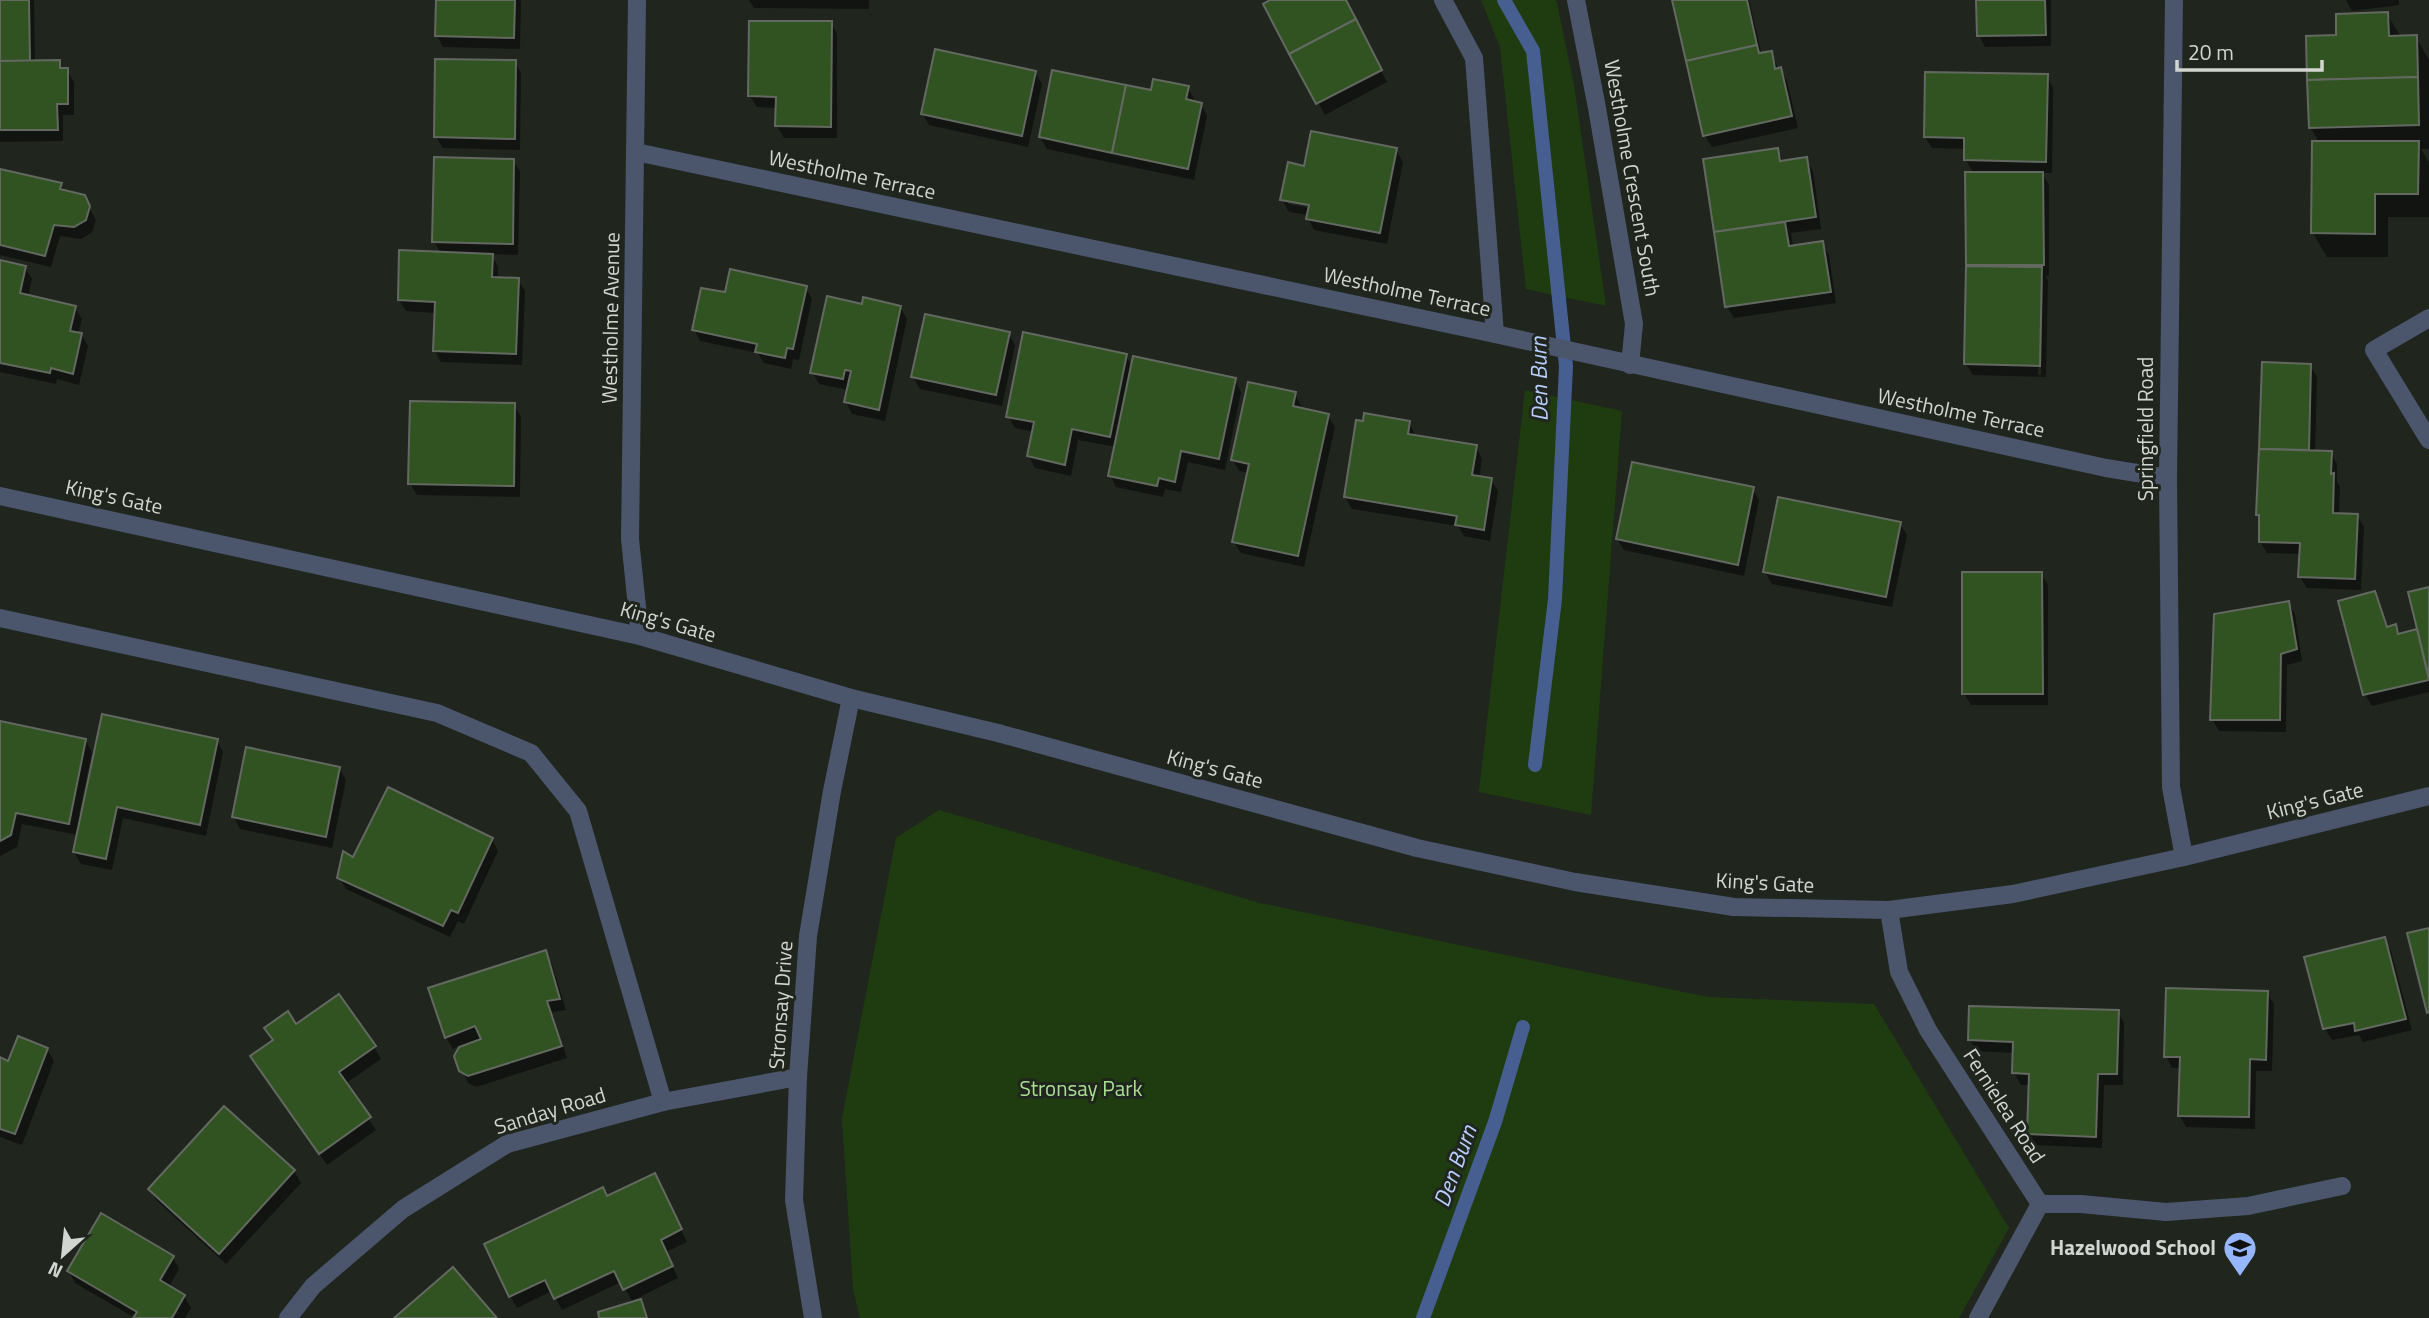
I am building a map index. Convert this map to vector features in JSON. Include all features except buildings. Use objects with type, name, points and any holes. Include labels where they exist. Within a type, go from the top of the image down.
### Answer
[{"type":"street","name":"Westholme Avenue","points":[[637,0],[630,539],[640,636]]},
{"type":"street","points":[[1443,0],[1474,58],[1495,334]]},
{"type":"street","name":"Westholme Crescent South","points":[[1576,0],[1600,121],[1634,324],[1621,363]]},
{"type":"street","name":"Springfield Road","points":[[2174,0],[2168,478],[2171,787],[2184,857]]},
{"type":"street","name":"Westholme Terrace","points":[[636,152],[1495,334],[1516,341],[2106,468],[2168,478]]},
{"type":"street","points":[[2429,318],[2374,350],[2429,440]]},
{"type":"street","name":"King's Gate","points":[[0,496],[640,636],[850,698],[999,733],[1417,848],[1550,877],[1734,907],[1889,910],[2013,894],[2184,857],[2429,796]]},
{"type":"street","points":[[0,618],[437,713],[531,753],[578,811],[663,1102]]},
{"type":"street","name":"Stronsay Drive","points":[[813,1318],[794,1200],[798,1077],[808,936],[850,698]]},
{"type":"street","name":"Fernielea Road","points":[[1889,910],[1899,972],[1928,1030],[2040,1204]]},
{"type":"street","name":"Sanday Road","points":[[288,1318],[313,1286],[403,1209],[507,1144],[663,1102],[798,1077]]},
{"type":"street","points":[[1978,1318],[2040,1204],[2081,1204],[2166,1212],[2248,1206],[2342,1186]]},
{"type":"green space","points":[[1481,0],[1555,0],[1557,3],[1574,85],[1606,306],[1526,289],[1500,47]]},
{"type":"green space","points":[[1525,390],[1622,411],[1591,815],[1479,792]]},
{"type":"green space","name":"Stronsay Park","points":[[939,810],[1260,903],[1562,967],[1708,997],[1874,1004],[2009,1228],[1959,1318],[860,1318],[853,1289],[842,1118],[896,838]]},
{"type":"waterway","name":"Den Burn","points":[[1504,0],[1533,51],[1566,366],[1555,599],[1535,765]]},
{"type":"waterway","name":"Den Burn","points":[[1423,1318],[1495,1122],[1523,1027]]},
{"type":"place","name":"Hazelwood School","points":[[2240,1278]]}]
